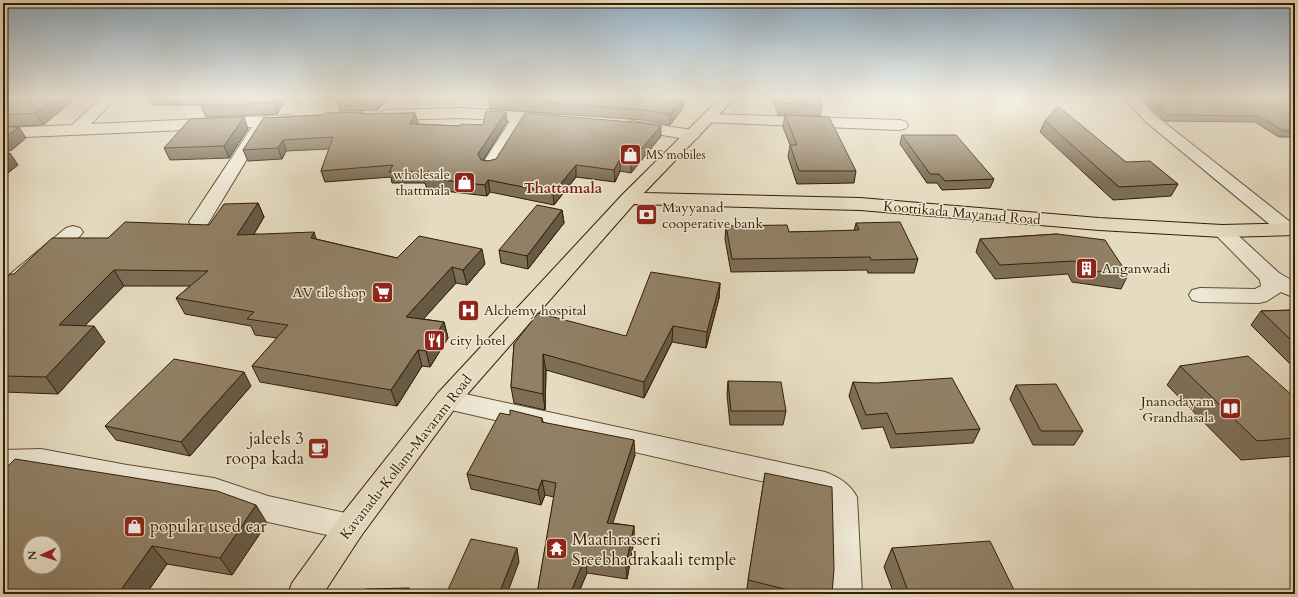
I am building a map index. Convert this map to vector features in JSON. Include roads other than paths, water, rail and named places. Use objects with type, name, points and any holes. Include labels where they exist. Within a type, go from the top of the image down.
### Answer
[{"type":"main road","name":"Kavanadu-Kollam-Mavaram Road","points":[[304,594],[350,527],[447,400],[629,198],[701,125]]},
{"type":"main road","name":"Koottikada Mayanad Road","points":[[629,198],[860,204],[1099,224],[1222,231],[1291,229]]},
{"type":"street","points":[[76,129],[80,125]]},
{"type":"street","points":[[3,133],[186,125]]},
{"type":"street","points":[[199,222],[260,125]]},
{"type":"street","points":[[490,166],[515,125]]},
{"type":"street","points":[[620,125],[643,127],[900,126]]},
{"type":"street","points":[[1159,125],[1291,229]]},
{"type":"street","points":[[1222,231],[1271,278],[1295,291]]},
{"type":"street","points":[[3,291],[73,232]]},
{"type":"street","points":[[1200,295],[1259,296],[1272,289],[1271,278]]},
{"type":"street","points":[[447,400],[825,484],[842,497],[846,594]]},
{"type":"street","points":[[3,461],[41,460],[127,477],[214,490],[268,509],[350,527]]},
{"type":"place","name":"MS mobiles","points":[[631,155]]},
{"type":"place","name":"wholesale thattmala","points":[[465,182]]},
{"type":"place","name":"Mayyanad cooperative bank","points":[[647,215]]},
{"type":"place","name":"Anganwadi","points":[[1086,268]]},
{"type":"place","name":"AV tile shop","points":[[382,292]]},
{"type":"place","name":"Alchemy hospital","points":[[468,310]]},
{"type":"place","name":"city hotel","points":[[435,340]]},
{"type":"place","name":"Jnanodayam Grandhasala","points":[[1230,409]]},
{"type":"place","name":"jaleels 3 roopa kada","points":[[319,448]]},
{"type":"place","name":"popular used car","points":[[134,526]]},
{"type":"place","name":"Maathrasseri Sreebhadrakaali temple","points":[[556,549]]},
{"type":"district","name":"Thattamala","points":[[563,188]]}]
